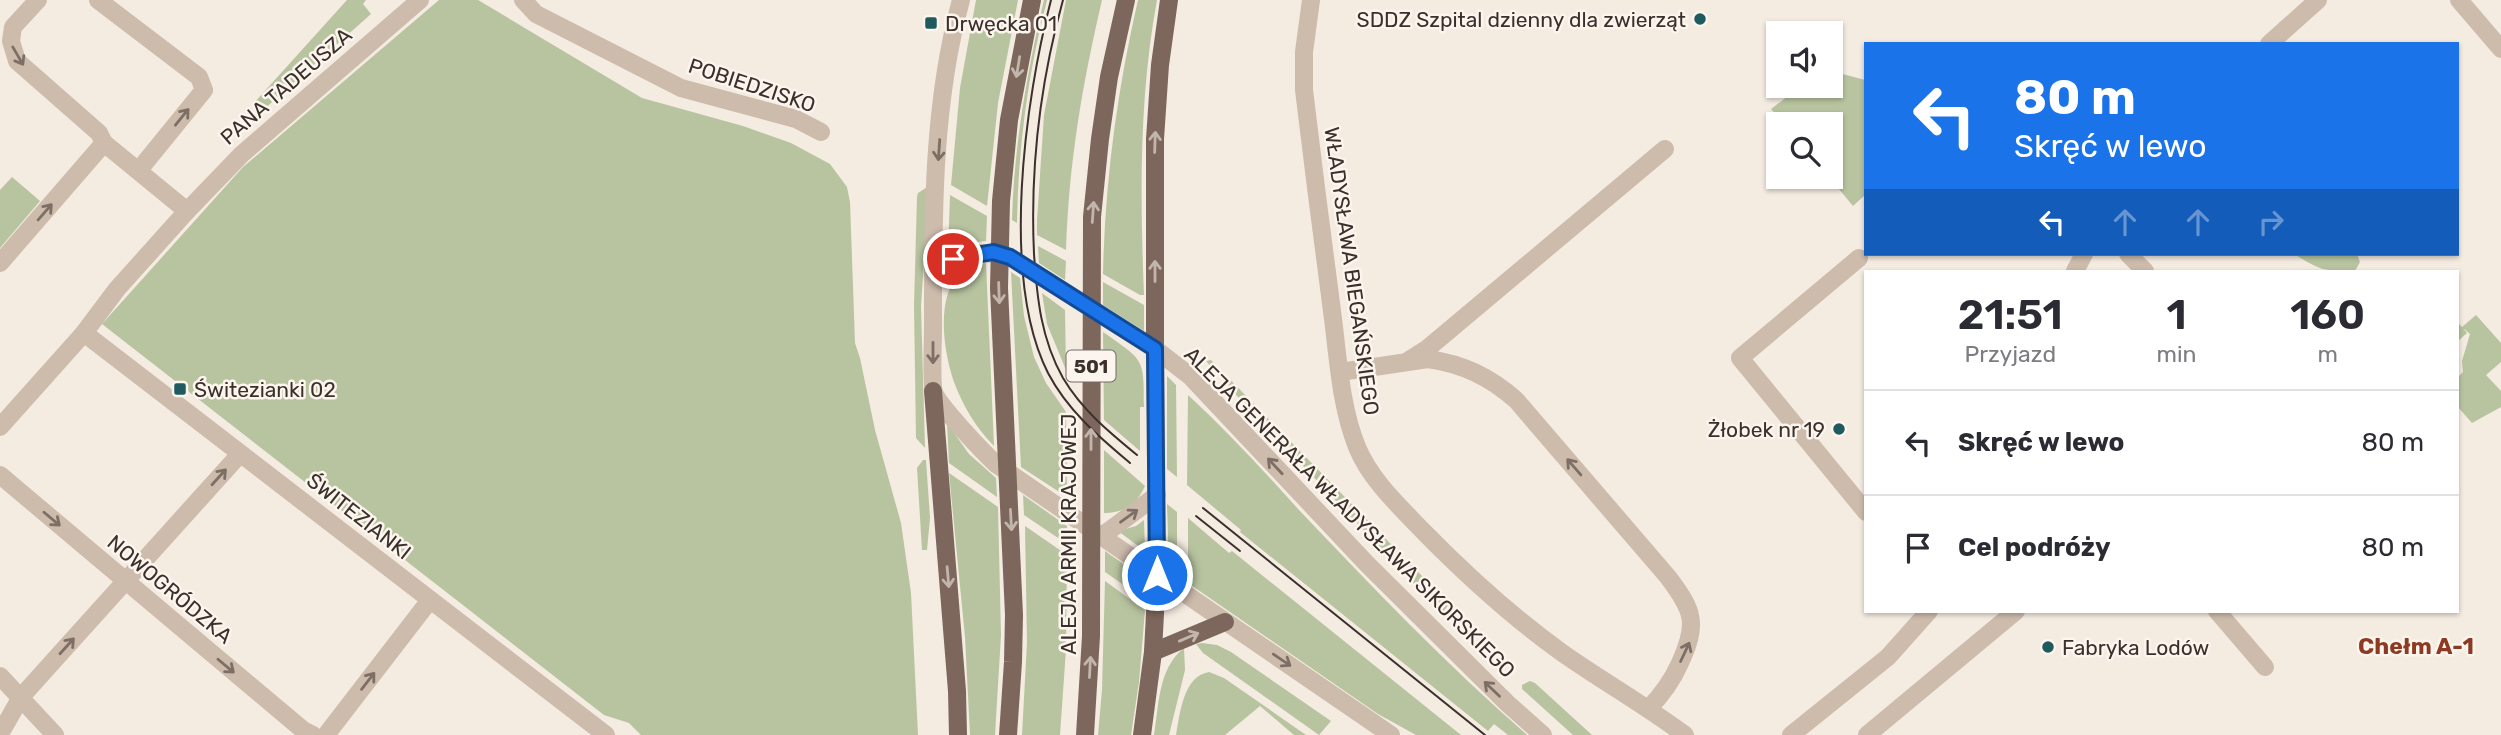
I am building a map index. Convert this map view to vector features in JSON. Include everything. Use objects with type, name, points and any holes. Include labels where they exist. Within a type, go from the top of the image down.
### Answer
[{"type":"main road","points":[[1008,735],[1014,615],[999,288],[1001,201],[1009,120],[1032,0]]},
{"type":"main road","name":"ALEJA ARMII KRAJOWEJ","points":[[1085,735],[1091,636],[1092,218],[1109,77],[1126,0]]},
{"type":"main road","points":[[1155,349],[1155,139],[1160,65],[1169,0]]},
{"type":"main road","points":[[933,391],[957,691],[958,735]]},
{"type":"main road","points":[[1142,735],[1153,652],[1157,575]]},
{"type":"main road","points":[[1153,652],[1225,622]]},
{"type":"street","points":[[38,0],[13,27],[11,41],[18,61],[99,133],[104,143],[187,211]]},
{"type":"street","points":[[98,0],[199,77],[204,90],[139,170]]},
{"type":"street","name":"PANA TADEUSZA","points":[[0,427],[83,333],[117,289],[242,154],[420,0]]},
{"type":"street","name":"POBIEDZISKO","points":[[523,0],[536,14],[681,88],[796,119],[821,132]]},
{"type":"street","points":[[961,0],[943,85],[934,205],[933,391],[996,464],[1391,735]]},
{"type":"street","name":"WŁADYSŁAWA BIEGAŃSKIEGO","points":[[1311,0],[1304,52],[1304,90],[1340,372],[1350,426],[1367,467],[1399,506],[1454,562],[1518,620],[1685,735]]},
{"type":"street","points":[[2271,42],[2318,0]]},
{"type":"street","points":[[2459,0],[2501,49]]},
{"type":"street","points":[[0,263],[104,143]]},
{"type":"street","points":[[1405,362],[1428,348],[1665,149]]},
{"type":"street","name":"ALEJA GENERAŁA WŁADYSŁAWA SIKORSKIEGO","points":[[933,266],[953,259],[993,252],[1010,257],[1155,349],[1191,376],[1376,573],[1497,694],[1543,735]]},
{"type":"street","points":[[2130,256],[2144,270]]},
{"type":"street","points":[[1859,258],[1740,358],[1864,510]]},
{"type":"street","name":"ŚWITEZIANKI","points":[[83,333],[606,735]]},
{"type":"street","points":[[1155,349],[1157,575]]},
{"type":"street","name":"WŁADYSŁAWA BIEGAŃSKIEGO","points":[[1340,372],[1428,359],[1457,364],[1502,387],[1522,406],[1682,595],[1692,624],[1691,639],[1674,676],[1648,709]]},
{"type":"street","points":[[0,734],[21,697],[240,454]]},
{"type":"street","name":"NOWOGRÓDZKA","points":[[0,475],[303,730],[313,735]]},
{"type":"street","points":[[1102,536],[1157,495]]},
{"type":"street","points":[[326,735],[430,600]]},
{"type":"street","points":[[1803,731],[1888,657],[1927,613]]},
{"type":"street","points":[[1867,735],[2015,613]]},
{"type":"street","points":[[2219,613],[2265,667]]},
{"type":"street","points":[[0,676],[55,735]]},
{"type":"green space","points":[[347,0],[366,0],[363,4],[371,14],[262,111],[254,103]]},
{"type":"green space","points":[[439,0],[478,0],[642,98],[743,126],[791,143],[830,164],[847,187],[850,202],[855,343],[875,430],[901,523],[911,593],[918,735],[641,735],[629,723],[604,715],[102,324],[243,167]]},
{"type":"green space","points":[[976,0],[1018,0],[998,103],[987,206],[951,185],[960,88]]},
{"type":"green space","points":[[1044,0],[1047,0],[1025,110],[1017,223],[1012,220],[1019,137],[1032,54]]},
{"type":"green space","points":[[1066,0],[1102,0],[1078,124],[1070,185],[1066,250],[1037,235],[1037,220],[1044,115]]},
{"type":"green space","points":[[1138,0],[1157,0],[1147,73],[1142,147],[1144,295],[1103,274],[1113,136]]},
{"type":"green space","points":[[1843,74],[1864,80],[1864,196],[1853,206],[1839,189],[1843,189],[1843,112],[1774,112],[1771,109],[1785,98],[1843,98]]},
{"type":"green space","points":[[12,177],[40,201],[0,248],[0,190]]},
{"type":"green space","points":[[929,186],[921,306],[925,448],[916,438],[914,306],[917,197],[918,193]]},
{"type":"green space","points":[[950,195],[987,216],[986,241],[970,243],[948,253]]},
{"type":"green space","points":[[1038,246],[1066,261],[1065,280],[1039,263]]},
{"type":"green space","points":[[2298,256],[2358,256],[2360,262],[2356,270],[2317,267]]},
{"type":"green space","points":[[986,263],[994,446],[966,408],[954,382],[944,329],[948,293],[956,278],[968,268]]},
{"type":"green space","points":[[1011,272],[1020,278],[1024,316],[1034,357],[1046,383],[1066,412],[1067,497],[1021,467]]},
{"type":"green space","points":[[1103,282],[1144,305],[1144,331],[1103,305]]},
{"type":"green space","points":[[1042,293],[1065,310],[1066,370],[1047,324]]},
{"type":"green space","points":[[2476,315],[2501,343],[2501,362],[2486,375],[2501,391],[2501,407],[2472,423],[2459,408],[2459,376],[2463,372],[2462,361],[2470,334],[2463,328],[2467,333],[2459,340],[2459,324],[2462,327]]},
{"type":"green space","points":[[1103,332],[1134,355],[1142,369],[1144,407],[1140,407],[1140,451],[1104,420]]},
{"type":"green space","points":[[1211,360],[1425,579],[1448,605],[1444,611],[1421,591],[1239,398],[1206,361]]},
{"type":"green space","points":[[1167,376],[1176,385],[1177,477],[1167,469]]},
{"type":"green space","points":[[1188,395],[1245,451],[1410,625],[1527,735],[1508,735],[1494,724],[1488,731],[1240,532],[1241,530],[1187,485]]},
{"type":"green space","points":[[947,423],[969,454],[996,478],[997,497],[949,463]]},
{"type":"green space","points":[[1104,450],[1145,486],[1129,506],[1104,513]]},
{"type":"green space","points":[[926,460],[930,518],[927,550],[922,550],[917,468]]},
{"type":"green space","points":[[949,473],[998,507],[1001,635],[995,735],[970,735],[965,637]]},
{"type":"green space","points":[[1023,495],[1067,526],[1067,544],[1024,515]]},
{"type":"green space","points":[[1167,504],[1177,512],[1177,574],[1169,569]]},
{"type":"green space","points":[[1188,518],[1461,735],[1416,735],[1378,714],[1188,583]]},
{"type":"green space","points":[[1144,520],[1145,551],[1118,531],[1136,526]]},
{"type":"green space","points":[[1025,526],[1067,555],[1066,649],[1060,735],[1022,735],[1027,643]]},
{"type":"green space","points":[[1105,551],[1146,580],[1145,600],[1105,572]]},
{"type":"green space","points":[[1105,581],[1145,610],[1131,735],[1098,735]]},
{"type":"green space","points":[[1196,644],[1217,645],[1231,652],[1331,721],[1319,735],[1203,653]]},
{"type":"green space","points":[[1184,648],[1185,670],[1169,735],[1154,735],[1164,677],[1175,656]]},
{"type":"green space","points":[[1209,672],[1224,678],[1306,735],[1294,735],[1260,706],[1225,735],[1176,735],[1188,688],[1200,675]]},
{"type":"green space","points":[[1530,681],[1592,735],[1573,735],[1522,689],[1522,685]]},
{"type":"tram line","points":[[1051,0],[1041,41],[1026,137],[1021,240],[1025,289],[1033,334],[1056,387],[1084,422],[1130,463]]},
{"type":"tram line","points":[[1063,0],[1048,63],[1035,158],[1033,222],[1039,302],[1050,348],[1070,390],[1106,429],[1137,455]]},
{"type":"tram line","points":[[1203,508],[1485,735]]},
{"type":"tram line","points":[[1196,516],[1240,551]]},
{"type":"place","name":"SDDZ Szpital dzienny dla zwierząt","points":[[1700,19]]},
{"type":"place","name":"Drwęcka 01","points":[[931,23]]},
{"type":"place","name":"Świtezianki 02","points":[[180,389]]},
{"type":"place","name":"Żłobek nr 19","points":[[1839,429]]},
{"type":"place","name":"Fabryka Lodów","points":[[2048,647]]},
{"type":"district","name":"Chełm A-1","points":[[2416,646]]},
{"type":"route","points":[[953,259],[993,252],[1010,257],[1155,349],[1157,575]]}]
